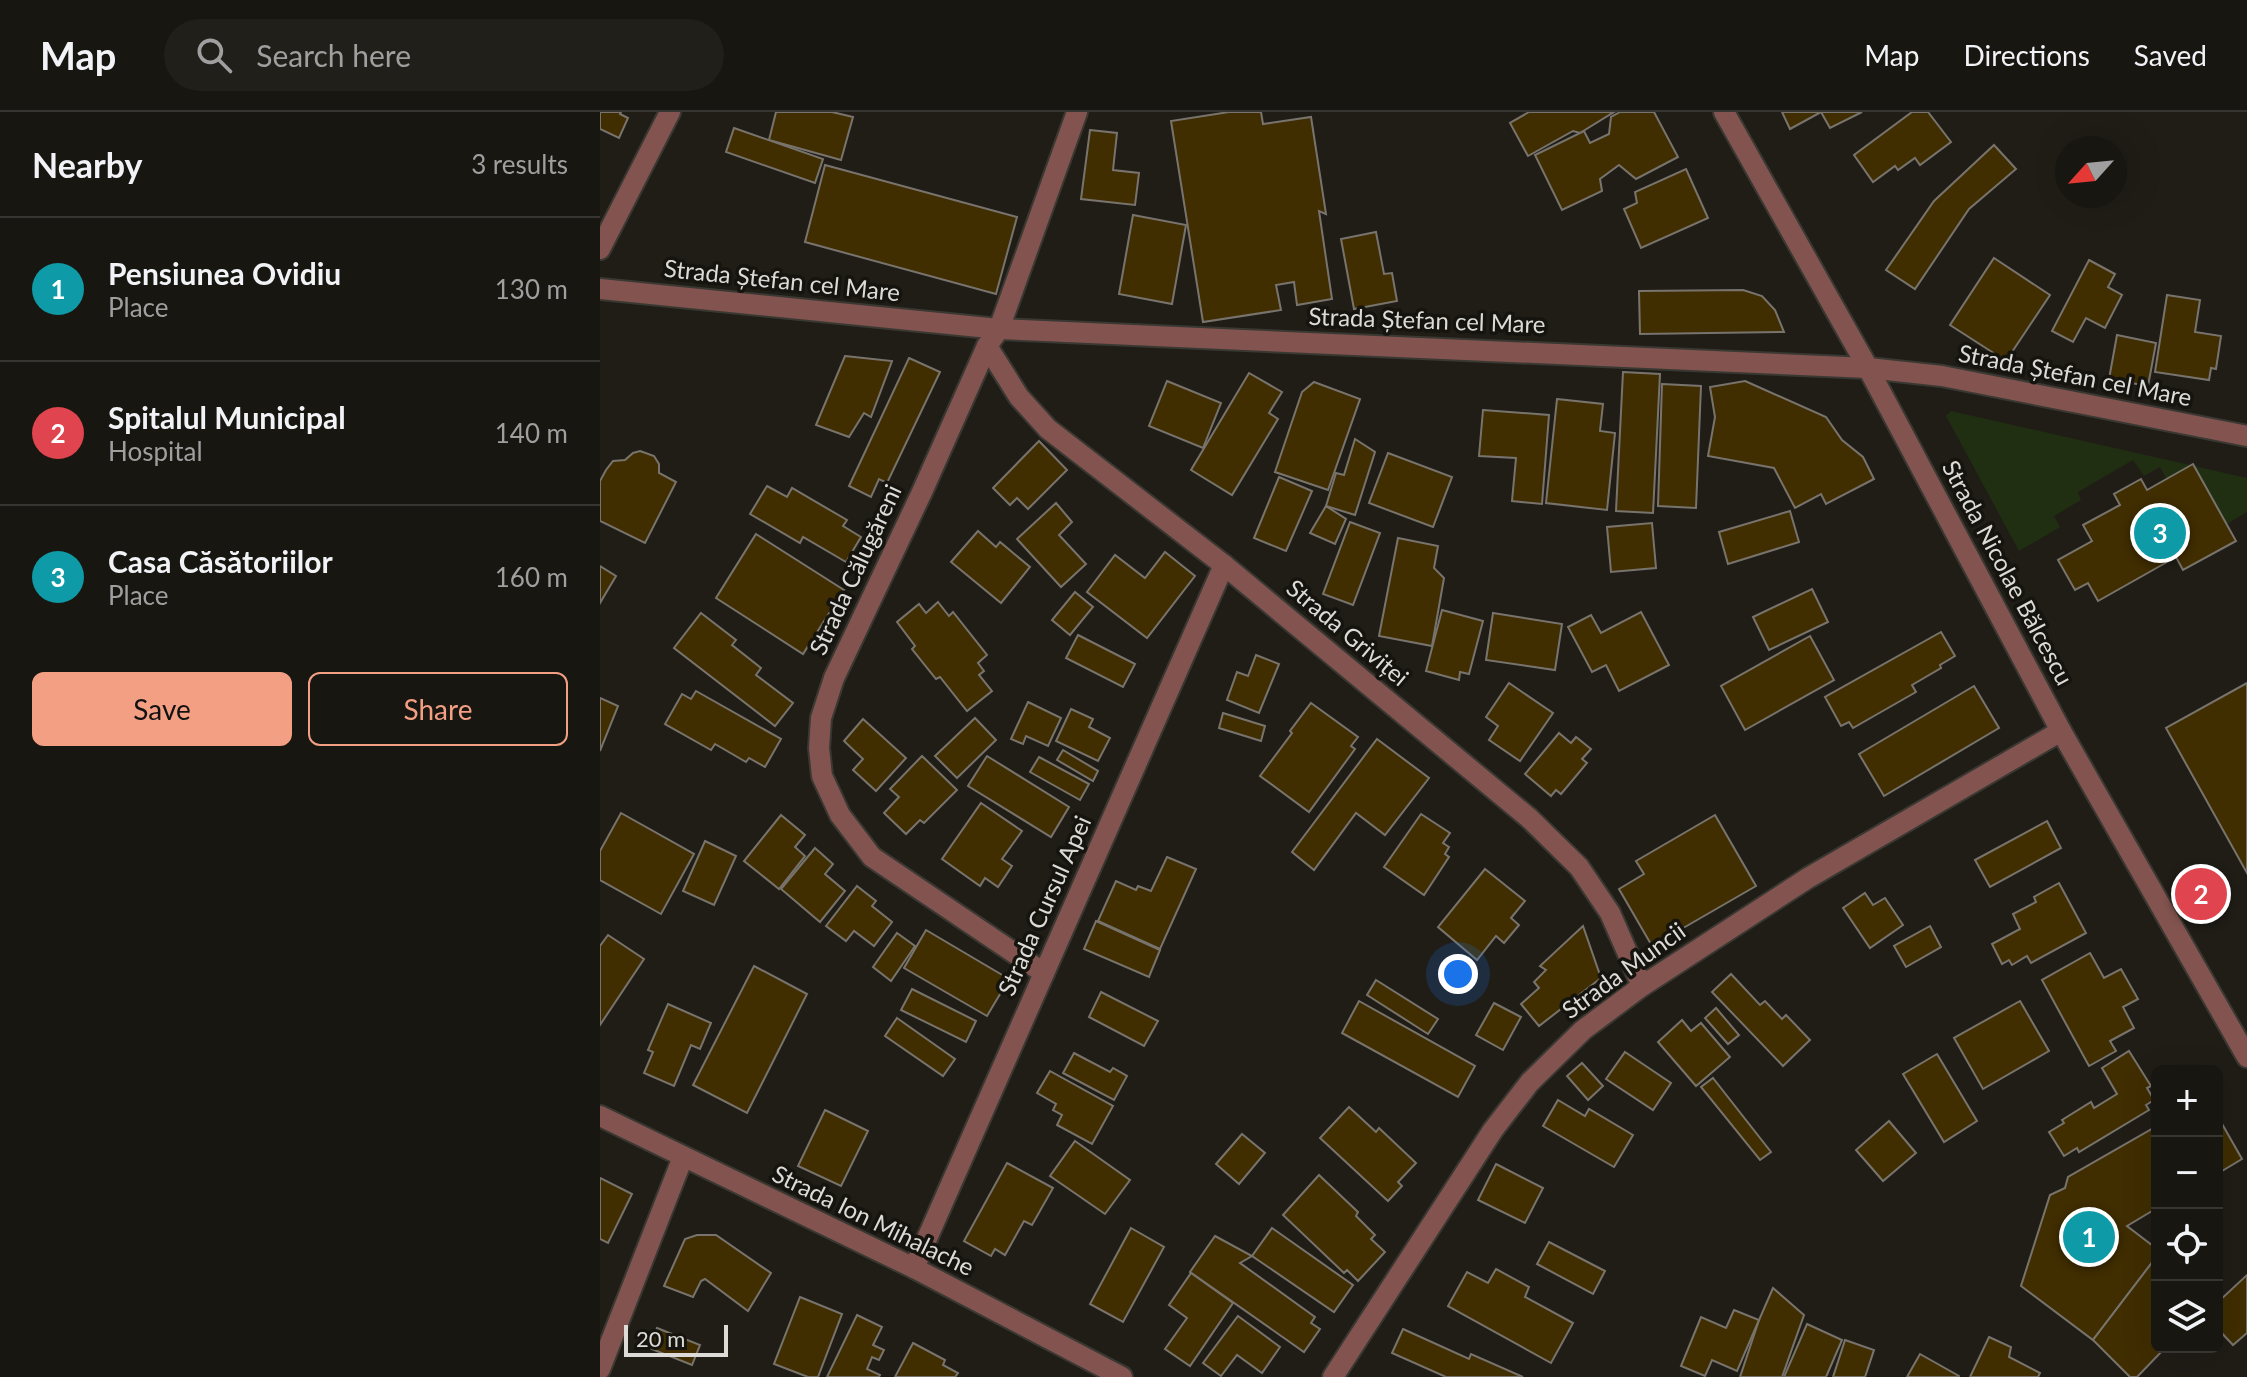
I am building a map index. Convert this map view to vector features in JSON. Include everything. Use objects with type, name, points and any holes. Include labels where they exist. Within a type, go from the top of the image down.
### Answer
[{"type":"street","points":[[600,249],[670,112]]},
{"type":"street","name":"Strada Călugăreni","points":[[1044,973],[872,857],[840,815],[822,776],[819,748],[821,718],[834,678],[987,346],[999,329],[1077,112]]},
{"type":"street","name":"Strada Nicolae Bălcescu","points":[[1724,112],[1868,368],[2061,731],[2247,1057]]},
{"type":"street","name":"Strada Ștefan cel Mare","points":[[600,289],[999,329],[1868,368],[1942,376],[2247,436]]},
{"type":"street","name":"Strada Griviței","points":[[987,346],[1019,397],[1048,429],[1224,565],[1529,818],[1579,867],[1610,913],[1642,986]]},
{"type":"street","name":"Strada Cursul Apei","points":[[914,1268],[1224,565]]},
{"type":"street","name":"Strada Muncii","points":[[1333,1377],[1493,1130],[1530,1082],[1583,1030],[1642,986],[1808,878],[2061,731]]},
{"type":"street","name":"Strada Ion Mihalache","points":[[600,1116],[914,1268],[1122,1377]]},
{"type":"street","points":[[600,1369],[683,1157]]},
{"type":"green space","points":[[1951,411],[2247,478],[2247,512],[2227,524],[2197,472],[2171,487],[2160,467],[2144,476],[2133,460],[2078,492],[2081,500],[2054,516],[2060,527],[2019,551],[1946,416]]},
{"type":"building","points":[[600,112],[621,112],[628,118],[619,138],[600,129]]},
{"type":"building","points":[[776,112],[832,112],[853,117],[841,160],[769,140]]},
{"type":"building","points":[[1229,112],[1261,112],[1263,124],[1311,117],[1326,214],[1319,211],[1332,299],[1297,305],[1294,282],[1276,285],[1281,310],[1203,322],[1171,121]]},
{"type":"building","points":[[1529,112],[1614,112],[1580,133],[1573,131],[1528,156],[1510,123]]},
{"type":"building","points":[[1620,112],[1654,112],[1678,157],[1636,179],[1619,165],[1600,179],[1602,191],[1562,210],[1535,155],[1584,131],[1590,143],[1609,134],[1611,117]]},
{"type":"building","points":[[1782,112],[1821,112],[1790,129]]},
{"type":"building","points":[[1821,112],[1862,112],[1830,128]]},
{"type":"building","points":[[1912,112],[1928,112],[1951,142],[1920,165],[1915,158],[1898,170],[1895,166],[1873,182],[1854,155]]},
{"type":"building","points":[[734,128],[823,159],[815,183],[726,152]]},
{"type":"building","points":[[1090,130],[1117,133],[1113,170],[1139,173],[1135,205],[1081,199]]},
{"type":"building","points":[[1994,145],[2016,169],[1969,209],[1915,289],[1886,270],[1934,201]]},
{"type":"building","points":[[825,165],[1017,217],[996,294],[805,242]]},
{"type":"building","points":[[1686,169],[1708,218],[1641,248],[1624,209],[1637,203],[1635,192]]},
{"type":"building","points":[[1133,215],[1186,225],[1172,304],[1119,294]]},
{"type":"building","points":[[1376,232],[1384,274],[1392,273],[1397,301],[1354,309],[1341,239]]},
{"type":"building","points":[[1994,258],[2050,295],[2006,361],[1950,325]]},
{"type":"building","points":[[2089,260],[2115,274],[2108,287],[2122,295],[2105,328],[2086,318],[2073,342],[2052,331]]},
{"type":"building","points":[[1743,290],[1762,296],[1775,310],[1784,332],[1640,334],[1639,291]]},
{"type":"building","points":[[2167,295],[2200,300],[2195,332],[2221,336],[2216,369],[2211,368],[2209,380],[2155,372]]},
{"type":"building","points":[[2117,335],[2156,343],[2148,386],[2109,379]]},
{"type":"building","points":[[845,356],[892,361],[871,417],[864,413],[849,437],[816,425]]},
{"type":"building","points":[[909,358],[940,372],[887,483],[879,479],[871,497],[849,486]]},
{"type":"building","points":[[1623,372],[1660,374],[1653,513],[1616,511]]},
{"type":"building","points":[[1249,373],[1282,392],[1269,413],[1278,419],[1232,495],[1191,470]]},
{"type":"building","points":[[1167,381],[1221,403],[1203,448],[1149,426]]},
{"type":"building","points":[[1745,381],[1826,417],[1842,440],[1863,457],[1874,479],[1826,504],[1821,494],[1795,508],[1774,468],[1708,456],[1715,417],[1710,387]]},
{"type":"building","points":[[1314,382],[1360,399],[1328,490],[1275,472],[1302,392]]},
{"type":"building","points":[[1662,384],[1701,386],[1696,508],[1658,506]]},
{"type":"building","points":[[1557,399],[1603,404],[1600,431],[1615,433],[1607,510],[1546,503]]},
{"type":"building","points":[[1483,410],[1549,415],[1542,504],[1512,501],[1516,458],[1479,456]]},
{"type":"building","points":[[1355,439],[1375,452],[1355,515],[1326,506],[1336,473],[1344,475]]},
{"type":"building","points":[[1039,441],[1067,470],[1028,509],[1017,498],[1010,505],[993,488]]},
{"type":"building","points":[[640,451],[654,456],[659,464],[659,473],[676,482],[645,543],[600,521],[600,481],[606,470],[613,461],[625,460]]},
{"type":"building","points":[[1388,453],[1452,477],[1433,527],[1369,503]]},
{"type":"building","points":[[2193,464],[2236,541],[2183,570],[2176,557],[2098,601],[2088,583],[2075,590],[2058,560],[2092,541],[2083,525],[2120,505],[2114,494],[2141,479],[2147,490]]},
{"type":"building","points":[[1279,477],[1312,491],[1286,551],[1254,538]]},
{"type":"building","points":[[767,486],[787,497],[792,488],[847,520],[843,526],[861,537],[846,562],[803,537],[800,543],[750,514]]},
{"type":"building","points":[[1056,503],[1072,522],[1059,535],[1086,564],[1061,587],[1017,539]]},
{"type":"building","points":[[1326,506],[1346,519],[1335,544],[1310,533]]},
{"type":"building","points":[[1790,511],[1799,542],[1728,564],[1719,532]]},
{"type":"building","points":[[1350,522],[1380,533],[1353,605],[1323,594]]},
{"type":"building","points":[[1652,523],[1656,568],[1611,572],[1607,527]]},
{"type":"building","points":[[978,531],[996,547],[1000,542],[1030,567],[1001,603],[951,562]]},
{"type":"building","points":[[756,534],[844,590],[803,654],[716,598]]},
{"type":"building","points":[[1398,538],[1438,546],[1434,568],[1444,578],[1432,646],[1379,636]]},
{"type":"building","points":[[1165,552],[1195,576],[1147,638],[1087,592],[1115,555],[1145,578]]},
{"type":"building","points":[[600,566],[616,576],[600,603]]},
{"type":"building","points":[[1812,589],[1828,622],[1769,650],[1753,617]]},
{"type":"building","points":[[1075,592],[1093,607],[1070,635],[1052,620]]},
{"type":"building","points":[[938,602],[949,616],[953,612],[987,655],[978,663],[984,671],[979,675],[992,691],[967,711],[912,649],[915,646],[897,622],[919,604],[926,613]]},
{"type":"building","points":[[1442,610],[1483,621],[1469,674],[1460,672],[1459,680],[1426,671]]},
{"type":"building","points":[[1641,612],[1669,665],[1619,691],[1606,665],[1592,672],[1568,627],[1591,615],[1601,633]]},
{"type":"building","points":[[701,613],[736,640],[732,645],[761,668],[756,675],[793,703],[775,726],[674,648]]},
{"type":"building","points":[[1493,613],[1562,624],[1555,670],[1486,660]]},
{"type":"building","points":[[1941,632],[1955,656],[1912,685],[1916,692],[1853,728],[1849,722],[1841,726],[1825,697]]},
{"type":"building","points":[[1078,635],[1135,664],[1123,687],[1066,658]]},
{"type":"building","points":[[1810,636],[1834,680],[1745,730],[1721,686]]},
{"type":"building","points":[[1256,655],[1279,664],[1259,713],[1227,700],[1237,672],[1248,676]]},
{"type":"building","points":[[1509,683],[1553,713],[1520,761],[1489,740],[1498,726],[1486,717]]},
{"type":"building","points":[[2247,683],[2247,873],[2166,728]]},
{"type":"building","points":[[1974,686],[1999,728],[1884,796],[1859,754]]},
{"type":"building","points":[[696,691],[781,739],[765,767],[749,758],[746,762],[715,744],[711,750],[665,724],[682,694],[691,699]]},
{"type":"building","points":[[600,698],[618,706],[600,751]]},
{"type":"building","points":[[1028,702],[1061,718],[1048,746],[1026,736],[1023,744],[1011,739]]},
{"type":"building","points":[[1311,703],[1358,737],[1351,746],[1355,749],[1309,812],[1260,776]]},
{"type":"building","points":[[1071,709],[1093,719],[1089,727],[1110,738],[1098,761],[1056,741]]},
{"type":"building","points":[[1223,713],[1265,726],[1261,741],[1219,728]]},
{"type":"building","points":[[975,718],[996,740],[957,778],[935,756]]},
{"type":"building","points":[[863,719],[906,758],[876,791],[853,770],[863,759],[844,741]]},
{"type":"building","points":[[1559,733],[1571,743],[1576,737],[1591,749],[1582,759],[1587,763],[1561,794],[1556,790],[1551,796],[1525,774]]},
{"type":"building","points":[[1377,739],[1429,778],[1385,835],[1356,813],[1314,870],[1292,852]]},
{"type":"building","points":[[1063,750],[1098,771],[1093,781],[1057,760]]},
{"type":"building","points":[[922,756],[957,790],[924,823],[920,820],[906,834],[884,813],[899,797],[890,789]]},
{"type":"building","points":[[987,756],[1069,807],[1051,837],[968,786]]},
{"type":"building","points":[[1039,757],[1089,784],[1080,800],[1030,772]]},
{"type":"building","points":[[981,803],[1022,831],[1002,859],[1012,866],[998,887],[985,878],[980,886],[942,859]]},
{"type":"building","points":[[621,813],[694,854],[661,914],[600,880],[600,851]]},
{"type":"building","points":[[1421,814],[1450,833],[1443,843],[1449,847],[1445,854],[1449,857],[1424,895],[1384,867]]},
{"type":"building","points":[[781,815],[805,835],[795,847],[805,856],[779,889],[744,861]]},
{"type":"building","points":[[1715,815],[1756,886],[1652,946],[1619,889],[1644,874],[1636,861]]},
{"type":"building","points":[[2047,821],[2061,848],[1990,887],[1975,860]]},
{"type":"building","points":[[705,841],[736,856],[714,905],[683,891]]},
{"type":"building","points":[[815,848],[833,864],[825,874],[845,891],[820,922],[781,889]]},
{"type":"building","points":[[1167,857],[1196,869],[1160,949],[1098,921],[1116,881],[1136,890],[1138,886],[1151,891]]},
{"type":"building","points":[[1485,869],[1525,901],[1511,918],[1519,925],[1504,943],[1496,936],[1477,960],[1438,927]]},
{"type":"building","points":[[2059,883],[2086,933],[2031,963],[2027,956],[2012,965],[2009,960],[2002,964],[1992,944],[2020,929],[2013,914],[2036,902],[2034,897]]},
{"type":"building","points":[[857,886],[876,901],[872,906],[892,922],[874,946],[854,931],[846,941],[826,926]]},
{"type":"building","points":[[1865,893],[1873,905],[1885,898],[1903,925],[1870,948],[1843,908]]},
{"type":"building","points":[[1096,921],[1160,950],[1149,977],[1084,949]]},
{"type":"building","points":[[1583,926],[1601,978],[1539,1026],[1521,1004],[1539,988],[1534,982],[1546,970],[1540,966]]},
{"type":"building","points":[[1930,926],[1941,947],[1906,967],[1894,946]]},
{"type":"building","points":[[926,930],[1009,979],[987,1016],[904,968]]},
{"type":"building","points":[[897,933],[915,946],[891,981],[873,967]]},
{"type":"building","points":[[608,935],[644,959],[600,1025],[600,946]]},
{"type":"building","points":[[2090,953],[2104,978],[2121,969],[2138,999],[2123,1007],[2134,1028],[2110,1041],[2116,1051],[2089,1066],[2042,980]]},
{"type":"building","points":[[754,966],[807,994],[747,1113],[693,1085]]},
{"type":"building","points":[[1731,974],[1760,1005],[1765,1001],[1782,1019],[1786,1015],[1810,1040],[1783,1066],[1712,992]]},
{"type":"building","points":[[1376,980],[1438,1019],[1428,1034],[1367,995]]},
{"type":"building","points":[[912,989],[976,1021],[966,1042],[901,1010]]},
{"type":"building","points":[[1101,992],[1158,1021],[1144,1046],[1089,1017]]},
{"type":"building","points":[[1359,1001],[1475,1066],[1458,1097],[1342,1033]]},
{"type":"building","points":[[2020,1001],[2049,1051],[1983,1089],[1954,1038]]},
{"type":"building","points":[[1494,1003],[1521,1017],[1503,1050],[1476,1035]]},
{"type":"building","points":[[668,1004],[711,1023],[700,1049],[691,1045],[674,1086],[644,1073],[653,1052],[648,1050]]},
{"type":"building","points":[[1716,1008],[1739,1035],[1728,1044],[1705,1018]]},
{"type":"building","points":[[897,1018],[955,1059],[943,1076],[885,1036]]},
{"type":"building","points":[[1682,1020],[1691,1031],[1701,1023],[1730,1057],[1696,1086],[1658,1042]]},
{"type":"building","points":[[2129,1051],[2151,1086],[2147,1088],[2151,1095],[2151,1102],[2146,1105],[2149,1110],[2079,1152],[2077,1148],[2064,1156],[2049,1132],[2091,1102],[2094,1108],[2117,1094],[2102,1068]]},
{"type":"building","points":[[1625,1052],[1671,1083],[1653,1110],[1606,1079]]},
{"type":"building","points":[[1074,1053],[1110,1072],[1113,1068],[1127,1076],[1114,1100],[1063,1073]]},
{"type":"building","points":[[1937,1054],[1977,1121],[1944,1142],[1903,1074]]},
{"type":"building","points":[[1582,1063],[1603,1086],[1588,1100],[1567,1076]]},
{"type":"building","points":[[1050,1071],[1113,1106],[1092,1144],[1057,1125],[1062,1115],[1053,1110],[1056,1104],[1037,1093]]},
{"type":"building","points":[[1713,1078],[1771,1152],[1760,1160],[1701,1087]]},
{"type":"building","points":[[1558,1100],[1585,1116],[1589,1109],[1633,1135],[1614,1167],[1543,1126]]},
{"type":"building","points":[[1349,1107],[1376,1132],[1379,1128],[1416,1163],[1398,1182],[1402,1186],[1388,1201],[1320,1138]]},
{"type":"building","points":[[825,1110],[868,1131],[841,1186],[798,1166]]},
{"type":"building","points":[[1889,1121],[1916,1153],[1883,1181],[1856,1150]]},
{"type":"building","points":[[2223,1126],[2242,1159],[2223,1170]]},
{"type":"building","points":[[2151,1129],[2151,1212],[2127,1226],[2151,1244],[2151,1264],[2093,1340],[2021,1286],[2050,1195],[2065,1188],[2068,1177]]},
{"type":"building","points":[[1242,1134],[1265,1153],[1239,1184],[1216,1164]]},
{"type":"building","points":[[1075,1141],[1130,1180],[1105,1214],[1050,1176]]},
{"type":"building","points":[[1007,1163],[1053,1188],[1032,1225],[1024,1221],[1005,1255],[995,1249],[991,1256],[964,1241]]},
{"type":"building","points":[[1496,1164],[1543,1188],[1525,1223],[1478,1200]]},
{"type":"building","points":[[1319,1175],[1358,1212],[1356,1216],[1375,1235],[1371,1239],[1385,1252],[1358,1281],[1347,1270],[1344,1273],[1283,1215]]},
{"type":"building","points":[[600,1178],[632,1194],[608,1243],[600,1239]]},
{"type":"building","points":[[1131,1228],[1164,1247],[1123,1322],[1090,1304]]},
{"type":"building","points":[[1272,1228],[1353,1285],[1334,1312],[1252,1256]]},
{"type":"building","points":[[697,1235],[716,1235],[771,1273],[748,1311],[705,1279],[693,1297],[664,1286],[685,1239]]},
{"type":"building","points":[[1215,1236],[1252,1256],[1240,1263],[1315,1317],[1311,1323],[1320,1329],[1304,1352],[1190,1272]]},
{"type":"building","points":[[1549,1242],[1605,1271],[1593,1294],[1537,1264]]},
{"type":"building","points":[[2151,1264],[2151,1353],[2160,1353],[2137,1377],[2130,1377],[2093,1340]]},
{"type":"building","points":[[1496,1269],[1529,1287],[1525,1297],[1573,1323],[1551,1363],[1448,1306],[1467,1272],[1488,1283]]},
{"type":"building","points":[[1191,1273],[1233,1303],[1190,1366],[1165,1349],[1187,1318],[1169,1305]]},
{"type":"building","points":[[2247,1275],[2247,1333],[2233,1345],[2223,1334],[2223,1297]]},
{"type":"building","points":[[1773,1288],[1804,1315],[1782,1377],[1740,1377],[1759,1320]]},
{"type":"building","points":[[800,1297],[842,1314],[818,1377],[808,1377],[774,1364]]},
{"type":"building","points":[[1734,1310],[1759,1320],[1737,1371],[1712,1360],[1705,1376],[1681,1366],[1701,1317],[1726,1328]]},
{"type":"building","points":[[857,1315],[882,1327],[873,1345],[884,1350],[879,1360],[872,1357],[867,1369],[880,1375],[827,1377]]},
{"type":"building","points":[[1238,1316],[1280,1347],[1262,1373],[1237,1355],[1221,1376],[1203,1363]]},
{"type":"building","points":[[1807,1324],[1842,1340],[1826,1377],[1784,1377]]},
{"type":"building","points":[[657,1328],[700,1345],[692,1365],[649,1348]]},
{"type":"building","points":[[1403,1329],[1469,1359],[1471,1354],[1523,1377],[1446,1377],[1392,1353]]},
{"type":"building","points":[[1989,1337],[2011,1347],[2009,1357],[2040,1373],[2038,1377],[1970,1377]]},
{"type":"building","points":[[1845,1340],[1874,1350],[1865,1377],[1833,1377]]},
{"type":"building","points":[[913,1343],[945,1360],[943,1365],[958,1373],[955,1377],[895,1377]]},
{"type":"building","points":[[1920,1354],[1959,1376],[1959,1377],[1907,1377]]},
{"type":"place","name":"Casa Căsătoriilor","points":[[2160,533]]},
{"type":"place","name":"Spitalul Municipal","points":[[2201,894]]},
{"type":"place","name":"Pensiunea Ovidiu","points":[[2089,1237]]}]
